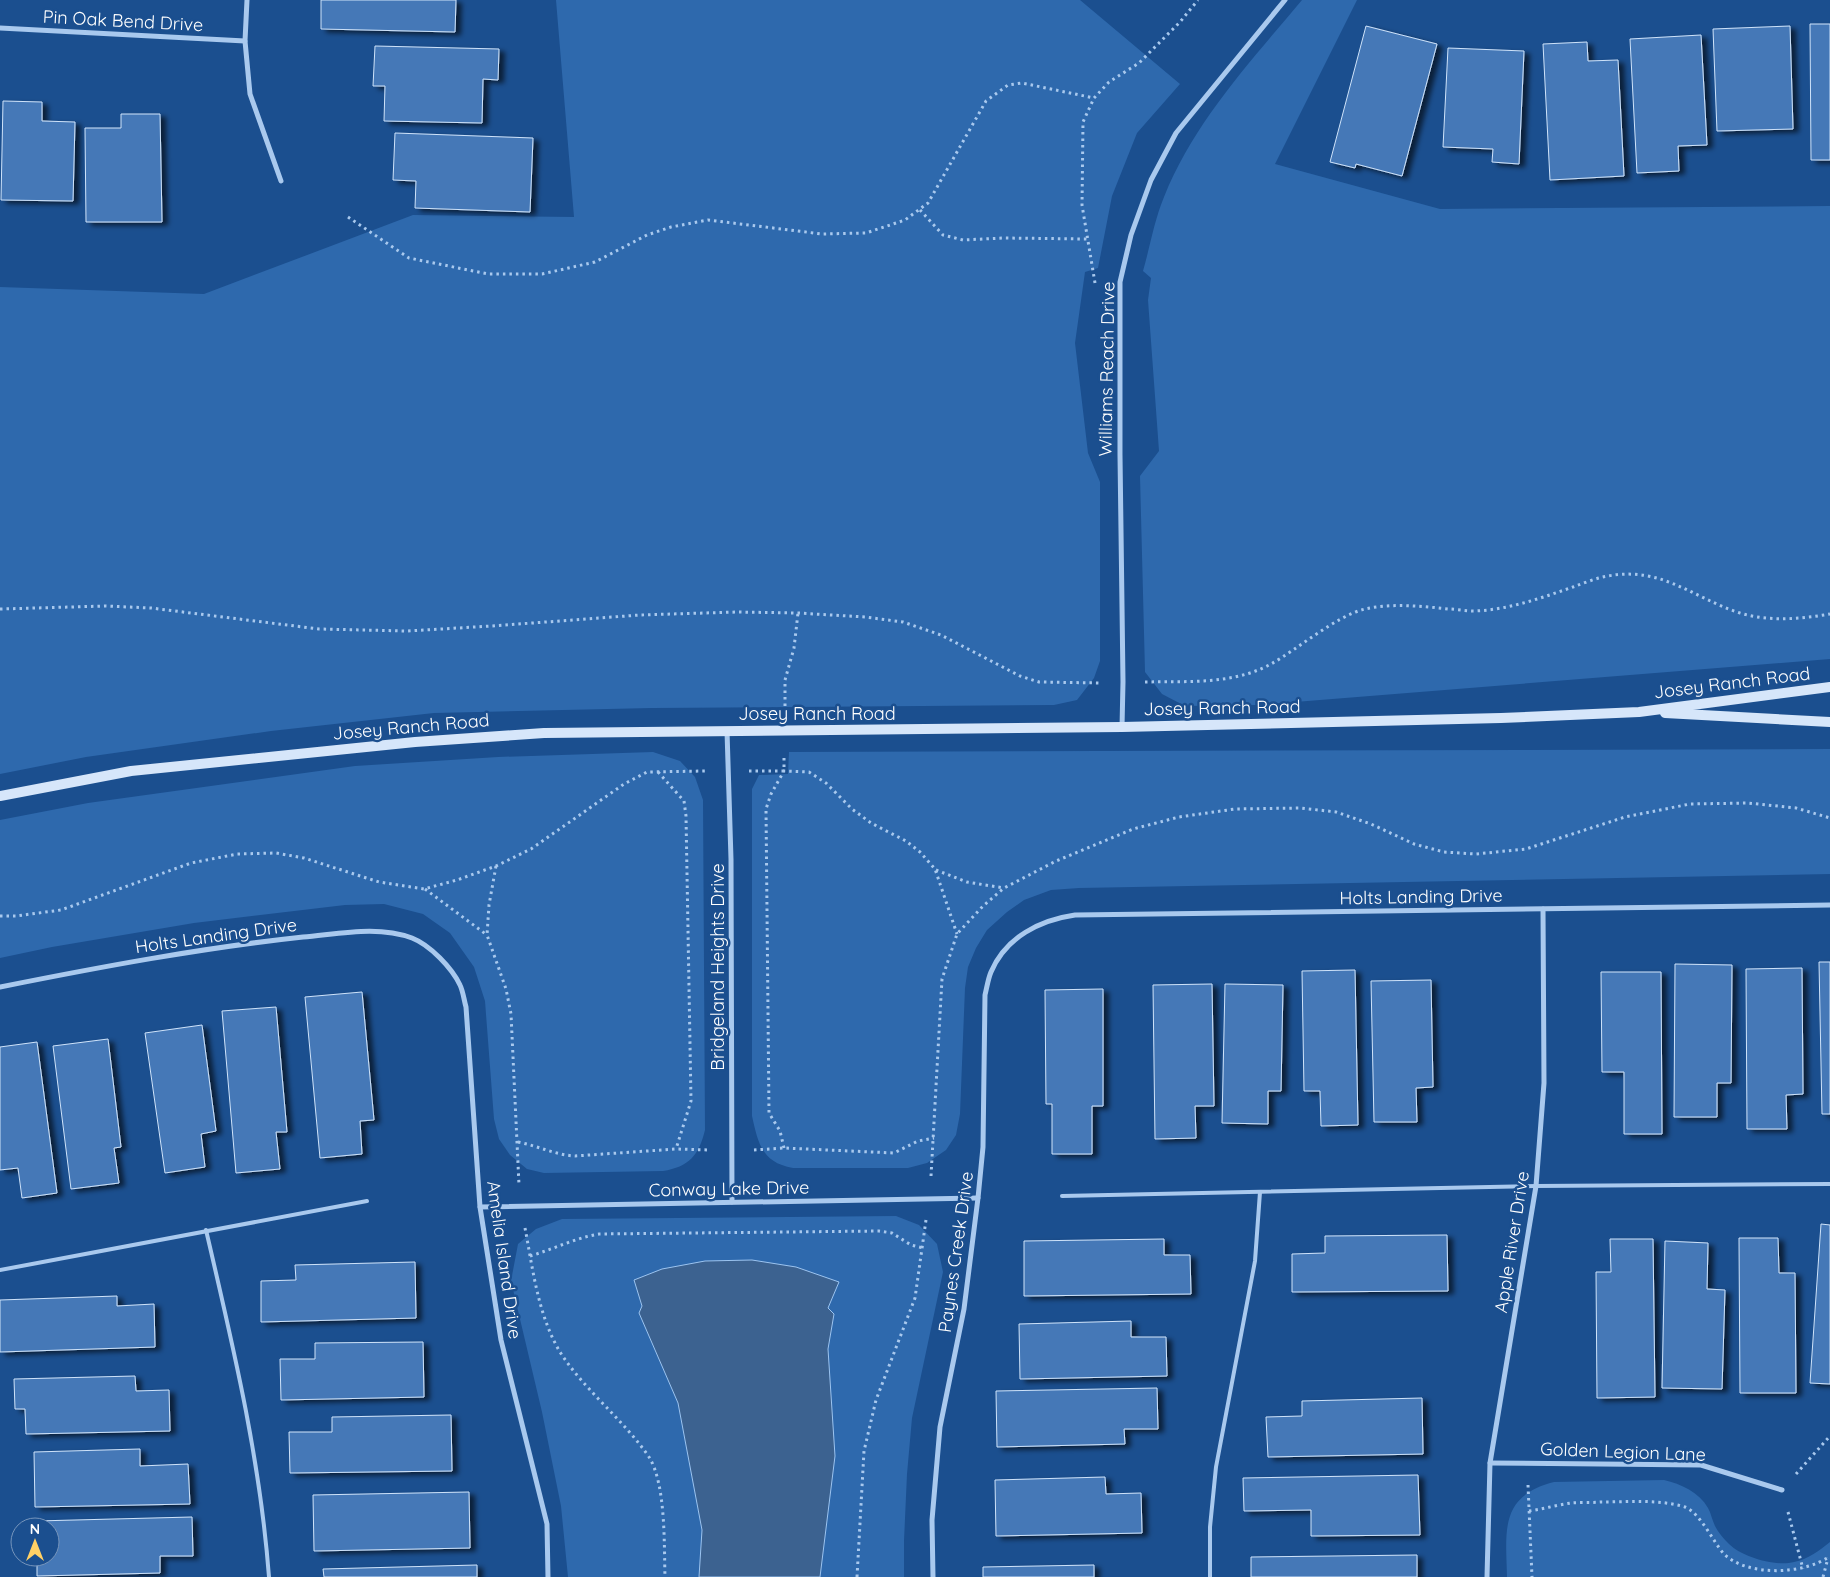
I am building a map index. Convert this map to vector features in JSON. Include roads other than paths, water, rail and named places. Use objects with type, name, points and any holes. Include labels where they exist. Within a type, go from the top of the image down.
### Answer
[{"type":"street","points":[[247,0],[245,41],[250,94],[281,181]]},
{"type":"street","name":"Williams Reach Drive","points":[[1122,727],[1120,282],[1131,235],[1151,180],[1176,133],[1285,0]]},
{"type":"street","name":"Pin Oak Bend Drive","points":[[0,28],[245,41]]},
{"type":"street","name":"Josey Ranch Road","points":[[0,796],[131,770],[415,742],[544,733],[785,732],[1122,727],[1501,718],[1639,712],[1830,687]]},
{"type":"street","name":"Josey Ranch Road","points":[[1639,712],[1830,722]]},
{"type":"street","name":"Bridgeland Heights Drive","points":[[728,731],[731,859],[732,1202]]},
{"type":"street","name":"Holts Landing Drive","points":[[1016,937],[1058,917],[1075,915],[1830,905]]},
{"type":"street","name":"Apple River Drive","points":[[1487,1577],[1490,1463],[1536,1186],[1544,1082],[1542,909]]},
{"type":"street","name":"Holts Landing Drive","points":[[0,987],[111,965],[250,943],[362,931],[412,938],[434,951]]},
{"type":"street","name":"Paynes Creek Drive","points":[[933,1577],[932,1520],[940,1427],[964,1309],[983,1147],[985,995],[992,972],[1004,951],[1016,937]]},
{"type":"street","name":"Amelia Island Drive","points":[[434,951],[461,986],[466,1007],[480,1207],[501,1340],[547,1524],[548,1577]]},
{"type":"street","name":"Conway Lake Drive","points":[[480,1207],[978,1198]]},
{"type":"street","name":"Golden Legion Lane","points":[[1490,1463],[1701,1465],[1782,1490]]},
{"type":"lane","points":[[1062,1196],[1536,1186],[1830,1184]]},
{"type":"lane","points":[[1210,1577],[1210,1527],[1216,1467],[1255,1261],[1260,1192]]},
{"type":"lane","points":[[0,1270],[367,1201]]},
{"type":"lane","points":[[206,1230],[246,1409],[256,1464],[269,1577]]}]
